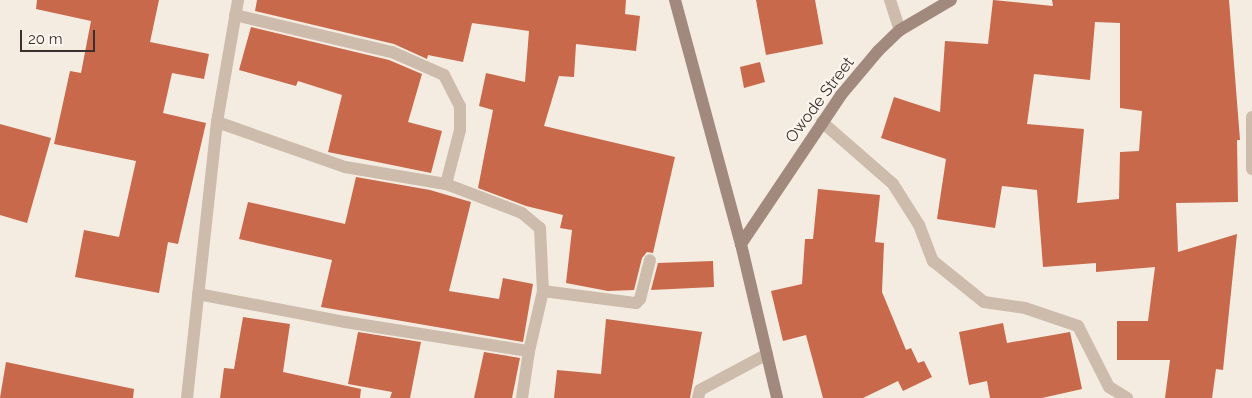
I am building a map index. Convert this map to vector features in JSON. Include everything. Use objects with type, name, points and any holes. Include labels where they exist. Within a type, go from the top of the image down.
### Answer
[{"type":"main road","points":[[674,0],[741,244],[777,398]]},
{"type":"main road","name":"Owode Street","points":[[741,244],[841,95],[900,30],[951,0]]},
{"type":"street","points":[[187,398],[218,122],[238,0]]},
{"type":"street","points":[[890,0],[900,30]]},
{"type":"street","points":[[235,15],[392,52],[444,74],[460,106],[460,130],[446,184]]},
{"type":"street","points":[[1252,117],[1252,169]]},
{"type":"street","points":[[218,122],[345,167],[446,184],[522,213],[540,228],[543,291],[529,351],[522,398]]},
{"type":"street","points":[[822,122],[893,184],[919,226],[933,261],[984,302],[1025,308],[1078,326],[1109,387],[1127,398]]},
{"type":"street","points":[[543,291],[636,303],[640,299],[650,260]]},
{"type":"street","points":[[198,294],[345,322],[529,351]]},
{"type":"street","points":[[698,398],[700,390],[767,354]]},
{"type":"building","points":[[37,0],[159,0],[150,42],[209,54],[204,79],[172,73],[163,113],[206,123],[178,244],[168,242],[159,293],[75,277],[84,230],[119,237],[136,161],[54,144],[70,71],[81,73],[91,21],[36,9]]},
{"type":"building","points":[[257,0],[626,0],[625,14],[640,16],[636,51],[576,44],[574,77],[559,76],[544,126],[675,157],[653,253],[647,252],[642,258],[634,290],[608,291],[566,283],[572,230],[560,228],[563,215],[526,206],[478,188],[493,110],[479,106],[486,73],[525,82],[529,31],[472,23],[463,62],[428,55],[427,59],[394,44],[255,11]]},
{"type":"building","points":[[756,0],[815,0],[823,44],[766,55]]},
{"type":"building","points":[[993,0],[1053,6],[1052,0],[1229,0],[1240,140],[1237,140],[1238,202],[1176,203],[1178,252],[1237,234],[1223,370],[1216,369],[1212,398],[1165,398],[1170,360],[1117,360],[1117,321],[1148,321],[1155,267],[1096,272],[1096,263],[1043,267],[1037,190],[1002,186],[995,228],[937,219],[946,159],[881,138],[894,97],[940,112],[945,41],[988,44]],"holes":[[[1095,22],[1120,23],[1120,108],[1142,111],[1139,151],[1120,152],[1119,199],[1077,203],[1084,129],[1027,124],[1034,74],[1090,80]]]},
{"type":"building","points":[[251,27],[389,60],[422,74],[408,122],[442,131],[431,173],[328,152],[342,95],[298,81],[296,86],[239,70]]},
{"type":"building","points":[[760,62],[765,82],[744,88],[740,67]]},
{"type":"building","points":[[0,124],[51,138],[27,223],[0,215]]},
{"type":"building","points":[[356,177],[430,190],[471,202],[449,291],[499,299],[503,278],[533,284],[523,342],[321,307],[332,260],[239,239],[248,202],[345,224]]},
{"type":"building","points":[[818,189],[880,195],[875,242],[884,243],[882,292],[906,350],[911,348],[918,363],[924,361],[932,377],[903,391],[898,381],[863,398],[823,398],[806,335],[783,341],[771,291],[802,284],[805,239],[813,239]]},
{"type":"building","points":[[713,261],[714,287],[651,290],[658,263]]},
{"type":"building","points":[[243,317],[290,324],[283,372],[361,389],[360,398],[220,398],[224,368],[234,369]]},
{"type":"building","points":[[606,319],[702,332],[690,398],[554,398],[557,370],[601,374]]},
{"type":"building","points":[[1003,323],[1007,343],[1070,332],[1082,389],[1042,398],[990,398],[987,381],[969,385],[959,332]]},
{"type":"building","points":[[358,332],[421,342],[410,398],[390,398],[392,392],[348,384]]},
{"type":"building","points":[[484,352],[520,358],[512,398],[474,398]]},
{"type":"building","points":[[6,362],[134,389],[133,398],[0,398]]}]
